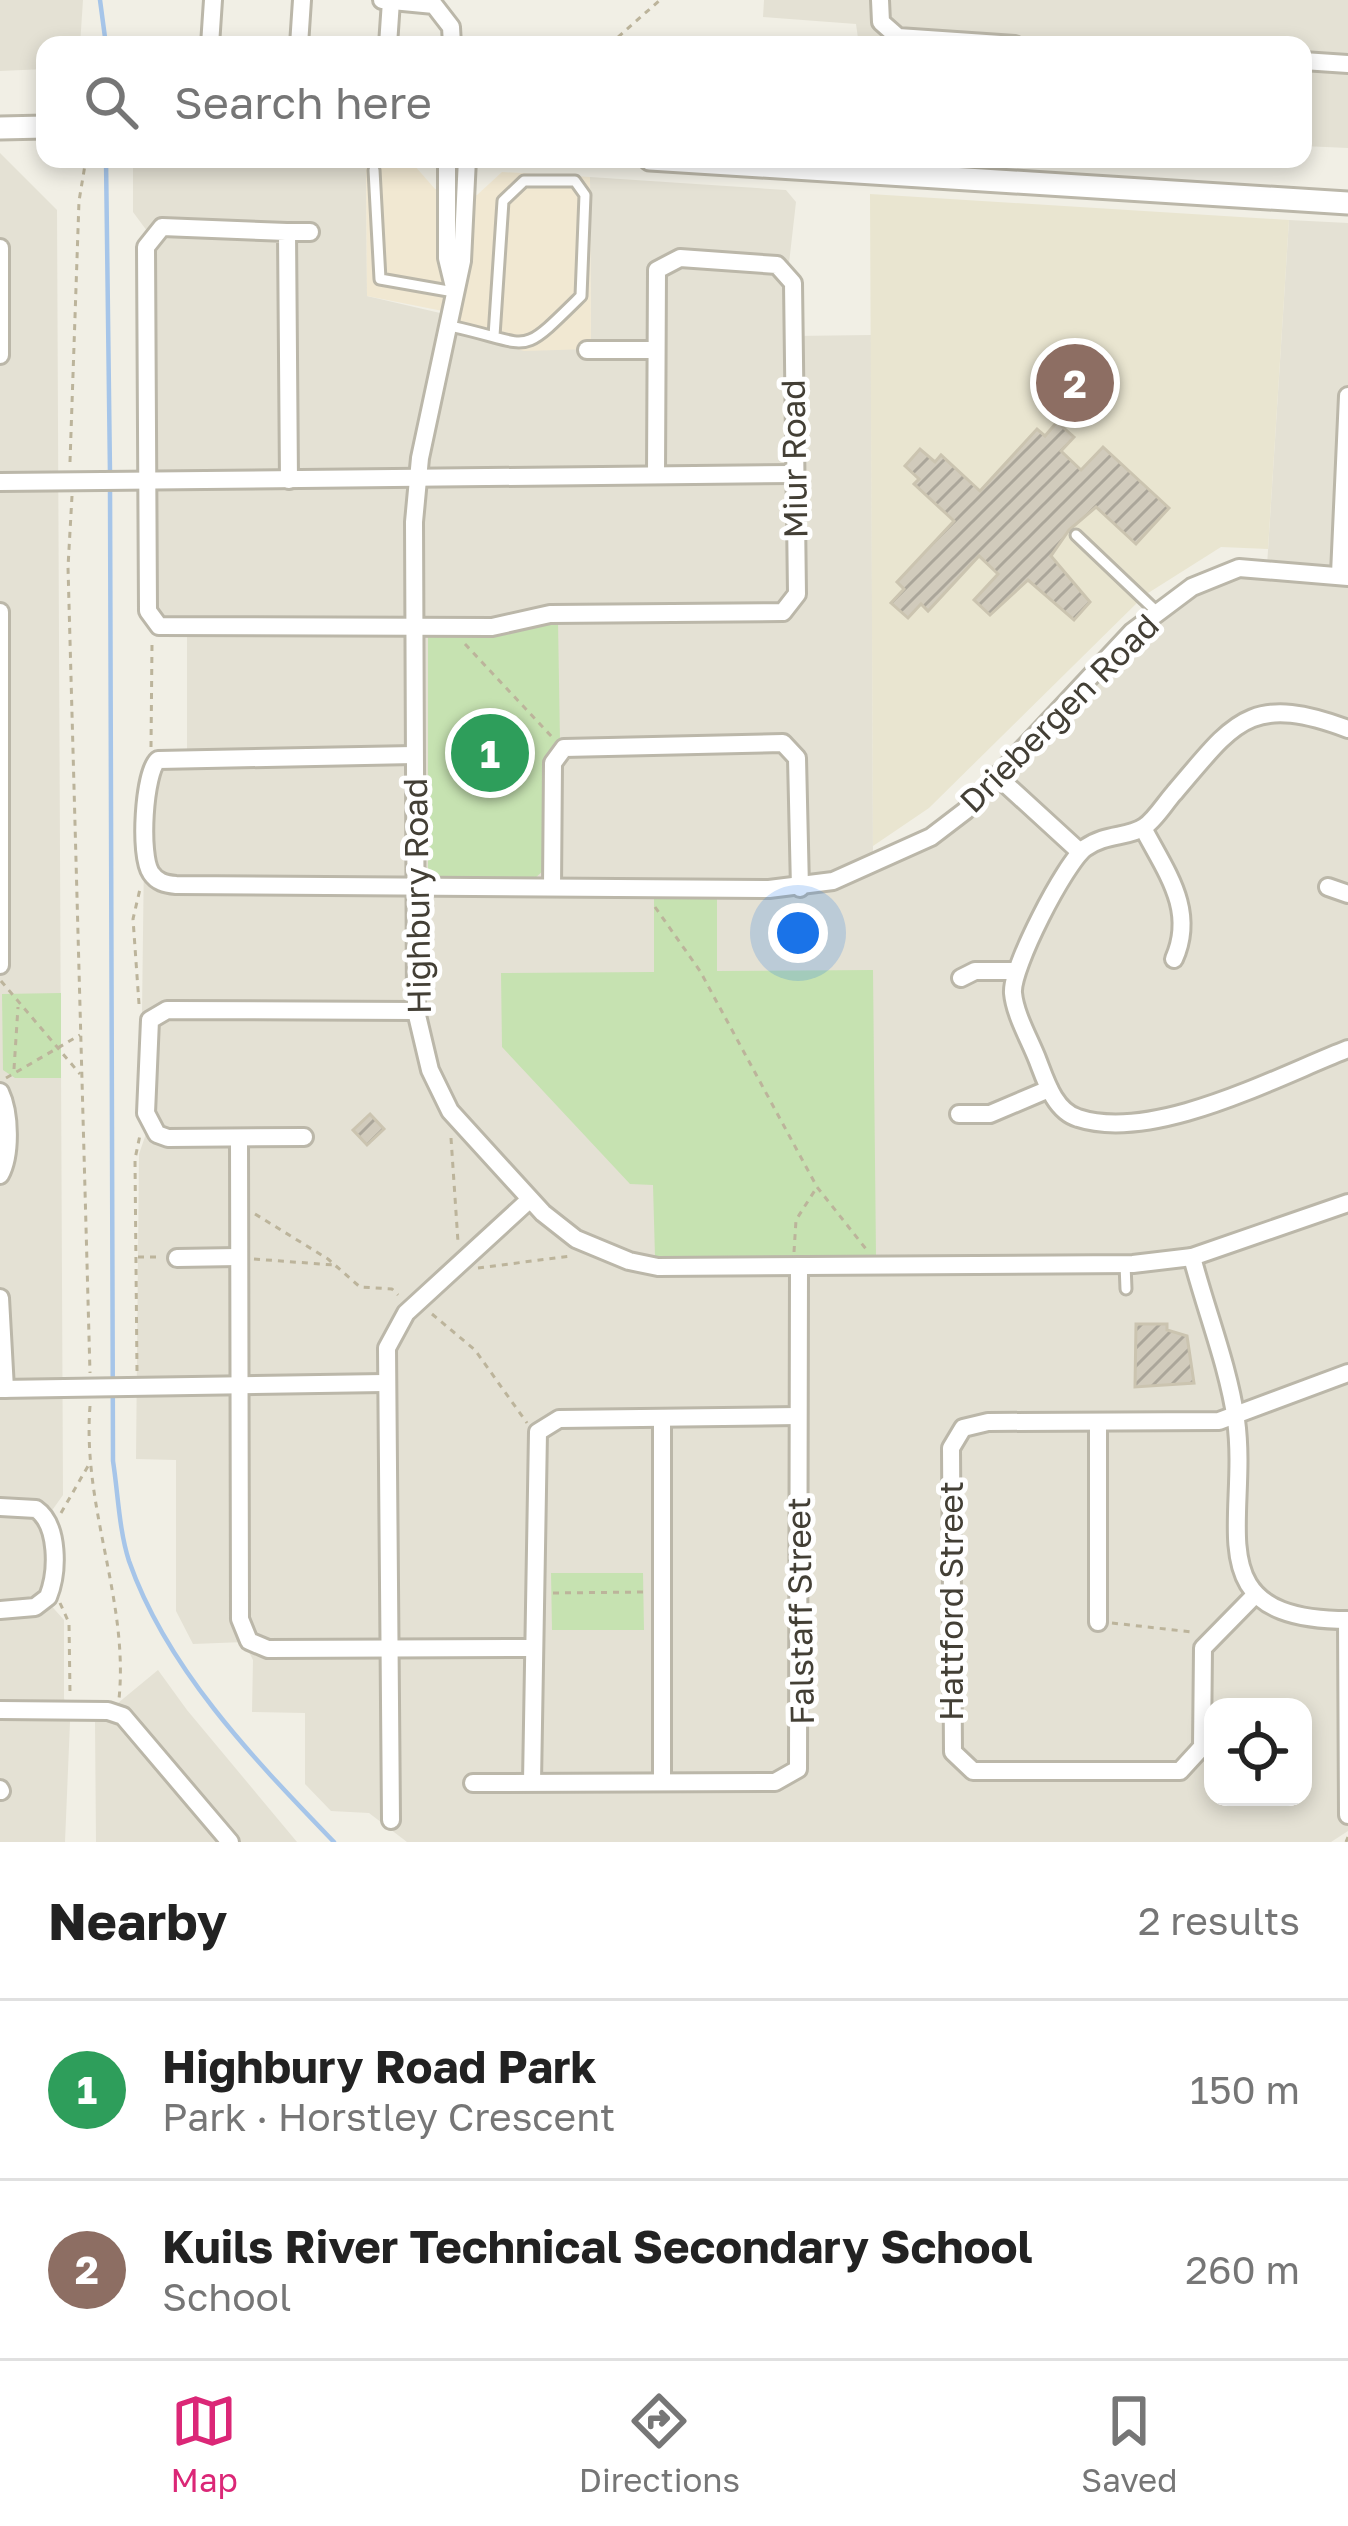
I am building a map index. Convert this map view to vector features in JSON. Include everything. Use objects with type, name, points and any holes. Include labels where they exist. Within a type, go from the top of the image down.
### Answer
[{"type":"street","points":[[210,36],[213,0]]},
{"type":"street","points":[[300,36],[302,0]]},
{"type":"street","points":[[382,0],[434,5],[445,13],[450,36]]},
{"type":"street","points":[[880,0],[881,22],[897,36]]},
{"type":"street","points":[[389,36],[391,1]]},
{"type":"street","points":[[1312,62],[1348,64]]},
{"type":"street","points":[[0,128],[36,127]]},
{"type":"street","name":"Highbury Road","points":[[447,168],[447,258],[454,290]]},
{"type":"street","name":"Highbury Road","points":[[466,168],[450,326],[417,479],[416,1011],[430,1070],[450,1111],[528,1201],[576,1239],[629,1261],[658,1267],[1126,1264],[1192,1257],[1348,1203]]},
{"type":"street","points":[[793,168],[1348,203]]},
{"type":"street","points":[[159,626],[148,611],[138,480],[148,241],[169,226],[310,232]]},
{"type":"street","points":[[287,232],[290,480]]},
{"type":"street","points":[[0,248],[0,355]]},
{"type":"street","name":"Miur Road","points":[[159,626],[455,628],[492,627],[550,614],[783,612],[796,594],[793,283],[787,272],[777,266],[680,258],[662,264],[654,277],[656,473]]},
{"type":"street","points":[[587,350],[656,350]]},
{"type":"street","points":[[1344,575],[1348,396]]},
{"type":"street","points":[[0,482],[794,474]]},
{"type":"street","name":"Driebergen Road","points":[[151,874],[176,885],[800,888],[872,868],[931,838],[998,778],[1156,612],[1192,587],[1239,568],[1344,575]]},
{"type":"street","points":[[0,612],[0,965]]},
{"type":"street","points":[[1348,729],[1309,718],[1245,717],[1143,828],[1107,834],[1080,852],[1014,971],[1013,996],[1049,1089],[1068,1113],[1080,1119],[1141,1121],[1188,1111],[1348,1049]]},
{"type":"street","points":[[552,887],[554,763],[564,748],[760,743],[791,748],[797,758],[800,888]]},
{"type":"street","points":[[151,874],[146,867],[146,774],[158,760],[414,755]]},
{"type":"street","points":[[998,778],[1080,852]]},
{"type":"street","points":[[1143,828],[1184,914],[1184,936],[1174,959]]},
{"type":"street","points":[[1328,886],[1348,894]]},
{"type":"street","points":[[961,977],[975,971],[1014,971]]},
{"type":"street","points":[[304,1137],[168,1138],[150,1125],[146,1029],[166,1010],[416,1011]]},
{"type":"street","points":[[959,1114],[990,1114],[1049,1089]]},
{"type":"street","points":[[0,1092],[6,1107],[6,1164],[0,1175]]},
{"type":"street","points":[[239,1138],[240,1618],[248,1641],[268,1649],[533,1648]]},
{"type":"street","points":[[391,1820],[384,1383],[394,1329],[528,1201]]},
{"type":"street","points":[[176,1258],[238,1256]]},
{"type":"street","points":[[1192,1257],[1219,1383],[1235,1416],[1236,1558],[1255,1595],[1294,1616],[1347,1620],[1348,1815]]},
{"type":"street","name":"Falstaff Street","points":[[473,1783],[775,1782],[793,1774],[802,1761],[796,1266]]},
{"type":"street","points":[[0,1298],[3,1389],[384,1383]]},
{"type":"street","name":"Hattford Street","points":[[1210,1637],[1201,1663],[1202,1747],[1180,1771],[973,1771],[953,1752],[951,1448],[963,1428],[974,1424],[1098,1424],[1235,1416],[1346,1379]]},
{"type":"street","points":[[532,1782],[538,1432],[559,1419],[797,1416]]},
{"type":"street","points":[[662,1418],[662,1780]]},
{"type":"street","points":[[1098,1424],[1098,1622]]},
{"type":"street","points":[[0,1507],[36,1509],[50,1522],[50,1594],[35,1607],[0,1610]]},
{"type":"street","points":[[1210,1637],[1255,1595]]},
{"type":"street","points":[[0,1710],[118,1713],[230,1842]]},
{"type":"lane","points":[[374,170],[380,279],[454,290]]},
{"type":"lane","points":[[450,326],[530,344],[581,296],[585,195],[575,181],[524,182],[503,201],[494,335]]},
{"type":"lane","points":[[1076,536],[1156,612]]},
{"type":"lane","points":[[1126,1264],[1126,1288]]},
{"type":"path","points":[[619,36],[659,0]]},
{"type":"path","points":[[85,168],[77,223],[70,483],[85,1316],[97,1389],[89,1466],[123,1660],[118,1713]]},
{"type":"path","points":[[158,760],[149,743],[153,637],[159,626]]},
{"type":"path","points":[[455,628],[514,701],[564,748]]},
{"type":"path","points":[[146,1029],[140,1018],[133,919],[140,889],[151,874]]},
{"type":"path","points":[[651,888],[653,905],[700,970],[817,1186],[857,1232],[876,1266]]},
{"type":"path","points":[[0,980],[81,1076]]},
{"type":"path","points":[[14,1071],[19,1002]]},
{"type":"path","points":[[0,1082],[61,1051],[81,1035]]},
{"type":"path","points":[[450,1111],[461,1262],[470,1268],[572,1256]]},
{"type":"path","points":[[130,1389],[135,1159],[140,1134],[150,1125]]},
{"type":"path","points":[[796,1266],[796,1220],[817,1186]]},
{"type":"path","points":[[238,1256],[336,1266]]},
{"type":"path","points":[[136,1257],[176,1258]]},
{"type":"path","points":[[50,1522],[63,1512],[80,1473],[89,1466]]},
{"type":"path","points":[[533,1591],[662,1592]]},
{"type":"path","points":[[50,1594],[65,1607],[69,1623],[68,1710]]},
{"type":"path","points":[[1098,1622],[1210,1637]]},
{"type":"shaded area","points":[[0,0],[83,0],[81,36],[36,36],[36,69],[0,71]]},
{"type":"shaded area","points":[[764,0],[1348,0],[1348,148],[1312,146],[1312,36],[858,36],[856,24],[763,17]]},
{"type":"shaded area","points":[[0,153],[57,210],[63,1495],[48,1516],[47,1601],[64,1620],[64,1698],[70,1722],[65,1842],[0,1842]]},
{"type":"shaded area","points":[[133,168],[366,168],[367,296],[591,348],[590,177],[786,190],[796,202],[788,272],[794,336],[871,335],[873,865],[963,810],[1130,631],[1191,586],[1267,566],[1289,220],[1348,223],[1348,1831],[1331,1842],[407,1842],[369,1813],[331,1811],[305,1784],[305,1713],[252,1712],[253,1660],[244,1642],[193,1644],[176,1611],[176,1460],[136,1459],[139,1154],[149,1125],[149,1020],[142,1014],[145,773],[187,755],[187,631],[153,623],[150,235],[133,212]]},
{"type":"shaded area","points":[[366,168],[417,168],[435,189],[477,195],[502,172],[590,177],[591,349],[524,351],[451,331],[453,313],[367,296]]},
{"type":"shaded area","points":[[870,194],[1289,220],[1268,549],[1221,547],[1145,595],[929,808],[873,846]]},
{"type":"shaded area","points":[[158,1670],[297,1842],[96,1842],[95,1722]]},
{"type":"green space","points":[[558,621],[560,742],[546,868],[532,881],[438,881],[428,869],[428,637]]},
{"type":"green space","points":[[654,896],[717,896],[717,971],[873,970],[876,1257],[655,1257],[653,1185],[630,1184],[502,1047],[501,973],[654,972]]},
{"type":"green space","points":[[61,993],[61,1078],[15,1078],[3,1070],[2,994]]},
{"type":"green space","points":[[551,1573],[643,1573],[644,1630],[552,1630]]},
{"type":"building","points":[[1057,422],[1074,437],[1061,451],[1081,470],[1103,447],[1169,508],[1136,544],[1096,507],[1069,530],[1051,556],[1090,602],[1074,620],[1028,580],[990,615],[974,600],[998,574],[979,556],[928,611],[921,604],[908,618],[891,603],[904,589],[897,582],[954,521],[914,484],[919,479],[905,466],[920,449],[935,462],[941,455],[980,491],[1037,429],[1045,436]]},
{"type":"building","points":[[370,1114],[384,1129],[367,1145],[353,1130]]},
{"type":"building","points":[[1136,1324],[1167,1324],[1167,1330],[1187,1336],[1194,1383],[1135,1387]]},
{"type":"waterway","points":[[100,0],[105,36]]},
{"type":"waterway","points":[[106,168],[110,473]]},
{"type":"waterway","points":[[110,485],[113,1461],[121,1524],[129,1561],[146,1601],[190,1676],[245,1746],[334,1842]]},
{"type":"place","name":"Kuils River Technical Secondary School","points":[[1075,383]]},
{"type":"place","name":"Highbury Road Park","points":[[490,753]]}]
